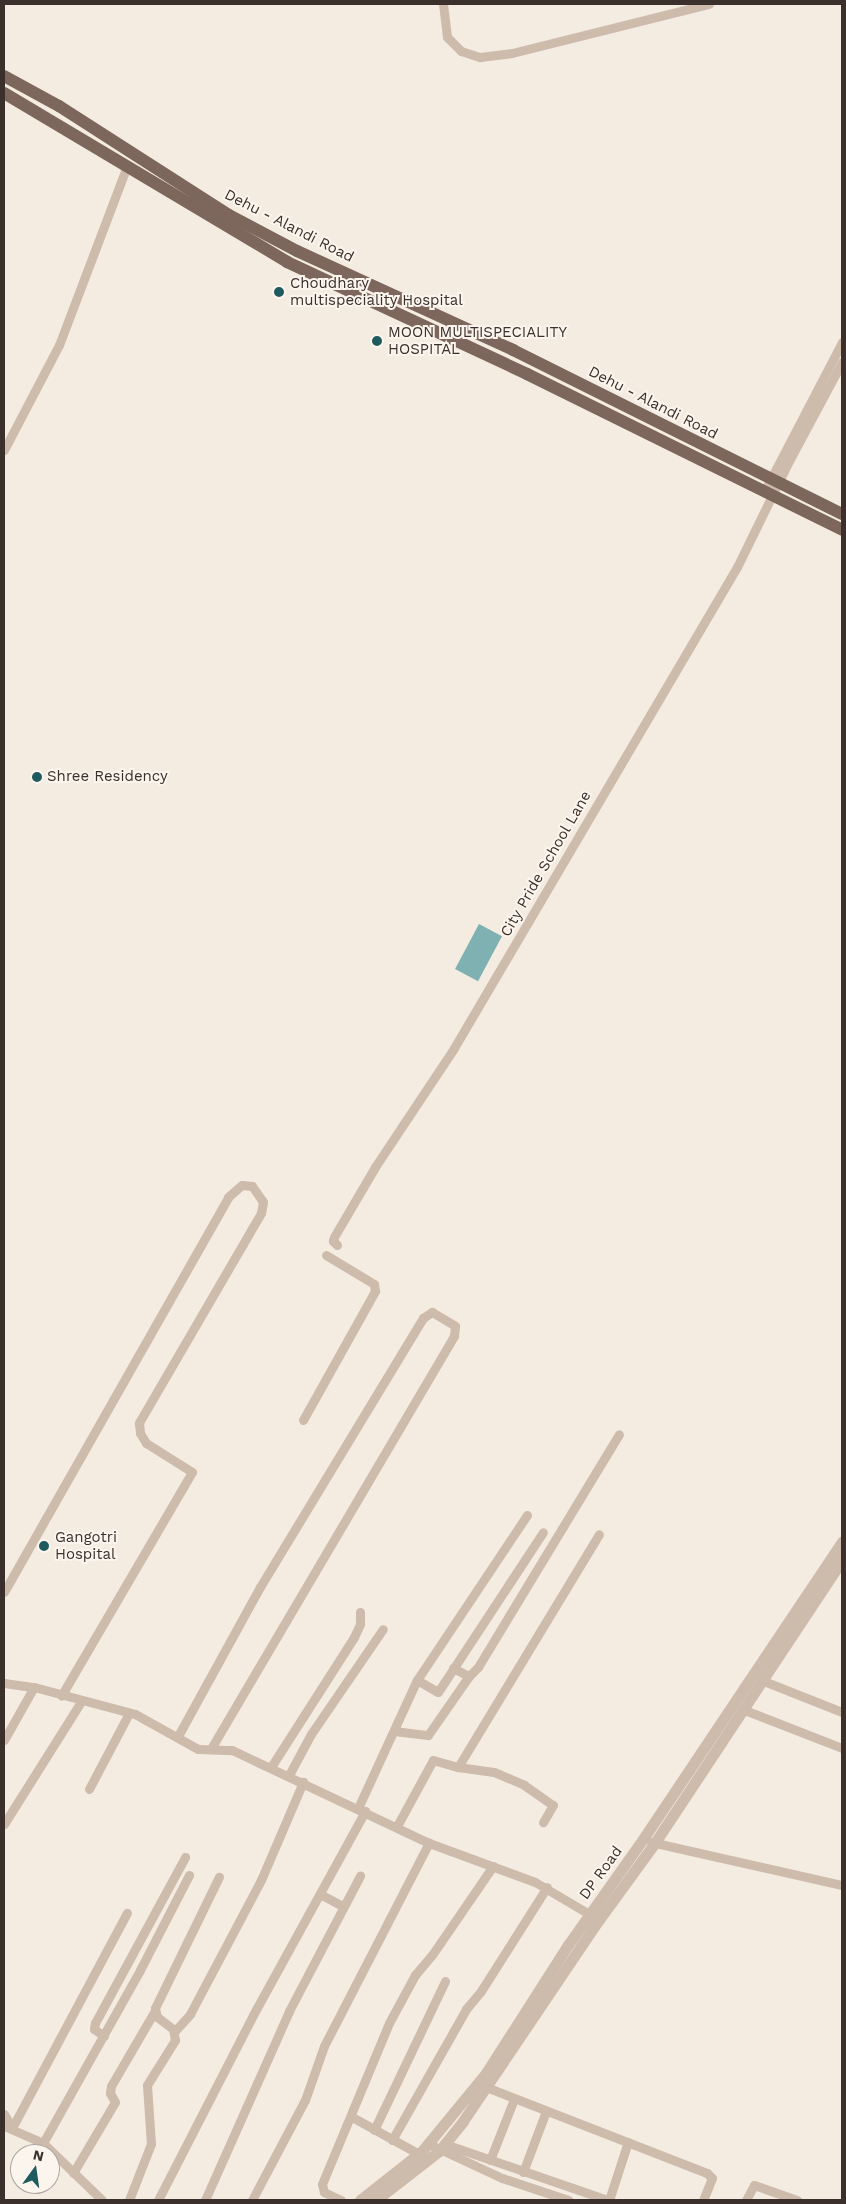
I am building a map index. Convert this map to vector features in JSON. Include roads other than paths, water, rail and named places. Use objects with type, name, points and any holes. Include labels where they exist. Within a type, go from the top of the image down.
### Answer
[{"type":"main road","name":"Dehu - Alandi Road","points":[[4,76],[59,106],[229,215],[297,251],[513,350],[618,405],[842,514]]},
{"type":"main road","name":"Dehu - Alandi Road","points":[[4,93],[287,262],[520,371],[842,530]]},
{"type":"street","points":[[443,4],[447,37],[461,51],[480,57],[512,53],[709,4]]},
{"type":"street","points":[[4,450],[60,345],[127,166]]},
{"type":"street","points":[[775,481],[842,342]]},
{"type":"street","points":[[775,481],[842,362]]},
{"type":"street","name":"City Pride School Lane","points":[[335,1243],[378,1162],[454,1048],[738,567],[775,481]]},
{"type":"street","points":[[4,1592],[228,1197],[242,1184],[252,1186],[263,1202],[261,1213],[139,1423],[140,1433],[146,1443],[192,1472],[61,1696]]},
{"type":"street","points":[[303,1420],[375,1291],[374,1284],[326,1255]]},
{"type":"street","points":[[178,1736],[260,1587],[423,1318],[432,1312],[455,1326],[454,1336],[211,1750]]},
{"type":"street","points":[[394,1731],[428,1735],[510,1618],[619,1434]]},
{"type":"street","points":[[158,2200],[320,1894],[361,1810],[417,1680],[527,1515]]},
{"type":"street","points":[[417,1680],[438,1692],[543,1532]]},
{"type":"street","points":[[458,1767],[599,1534]]},
{"type":"street","name":"DP Road","points":[[649,1842],[842,1542]]},
{"type":"street","name":"DP Road","points":[[376,2200],[442,2147],[594,1917],[742,1709],[842,1560]]},
{"type":"street","points":[[271,1767],[354,1637],[360,1624],[360,1612]]},
{"type":"street","points":[[289,1775],[311,1734],[383,1628]]},
{"type":"street","points":[[453,1668],[469,1676]]},
{"type":"street","points":[[761,1680],[842,1712]]},
{"type":"street","points":[[4,1683],[34,1687],[61,1696],[129,1713],[178,1736],[198,1749],[232,1750],[430,1842],[546,1887],[594,1917]]},
{"type":"street","points":[[4,1740],[34,1687]]},
{"type":"street","points":[[4,1824],[82,1700]]},
{"type":"street","points":[[742,1709],[842,1748]]},
{"type":"street","points":[[89,1789],[129,1713]]},
{"type":"street","points":[[397,1826],[434,1760],[458,1767],[494,1772],[524,1785],[553,1805],[543,1822]]},
{"type":"street","points":[[174,2032],[190,2014],[260,1880],[303,1782]]},
{"type":"street","points":[[252,2200],[297,2117],[324,2046],[430,1842]]},
{"type":"street","points":[[649,1842],[842,1886]]},
{"type":"street","points":[[104,2036],[94,2029],[95,2023],[185,1857]]},
{"type":"street","points":[[341,2200],[324,2192],[322,2184],[352,2117],[389,2023],[415,1974],[432,1955],[493,1866]]},
{"type":"street","points":[[43,2143],[104,2036],[189,1875]]},
{"type":"street","points":[[205,2200],[290,2011],[360,1876]]},
{"type":"street","points":[[73,2173],[114,2102],[110,2093],[112,2086],[154,2012],[219,1877]]},
{"type":"street","points":[[392,2140],[466,2009],[481,1991],[546,1887]]},
{"type":"street","points":[[320,1894],[343,1906]]},
{"type":"street","points":[[8,2127],[127,1913]]},
{"type":"street","points":[[374,2130],[445,1981]]},
{"type":"street","points":[[129,2200],[151,2144],[147,2084],[175,2040],[174,2032],[154,2012]]},
{"type":"street","points":[[482,2086],[712,2176],[703,2200]]},
{"type":"street","name":"DP Road","points":[[360,2200],[419,2154],[482,2086]]},
{"type":"street","points":[[490,2160],[514,2099]]},
{"type":"street","points":[[523,2172],[546,2111]]},
{"type":"street","points":[[4,2114],[8,2127],[43,2143],[102,2200]]},
{"type":"street","points":[[352,2117],[419,2154]]},
{"type":"street","points":[[429,2144],[490,2160],[609,2200],[628,2142]]},
{"type":"street","points":[[442,2147],[502,2178],[568,2200]]},
{"type":"street","points":[[746,2200],[754,2185],[786,2198],[797,2200]]},
{"type":"water","points":[[479,924],[502,936],[478,981],[455,969]]},
{"type":"place","name":"Choudhary multispeciality Hospital","points":[[279,292]]},
{"type":"place","name":"MOON MULTISPECIALITY HOSPITAL","points":[[377,341]]},
{"type":"place","name":"Shree Residency","points":[[37,777]]},
{"type":"place","name":"Gangotri Hospital","points":[[44,1546]]}]
